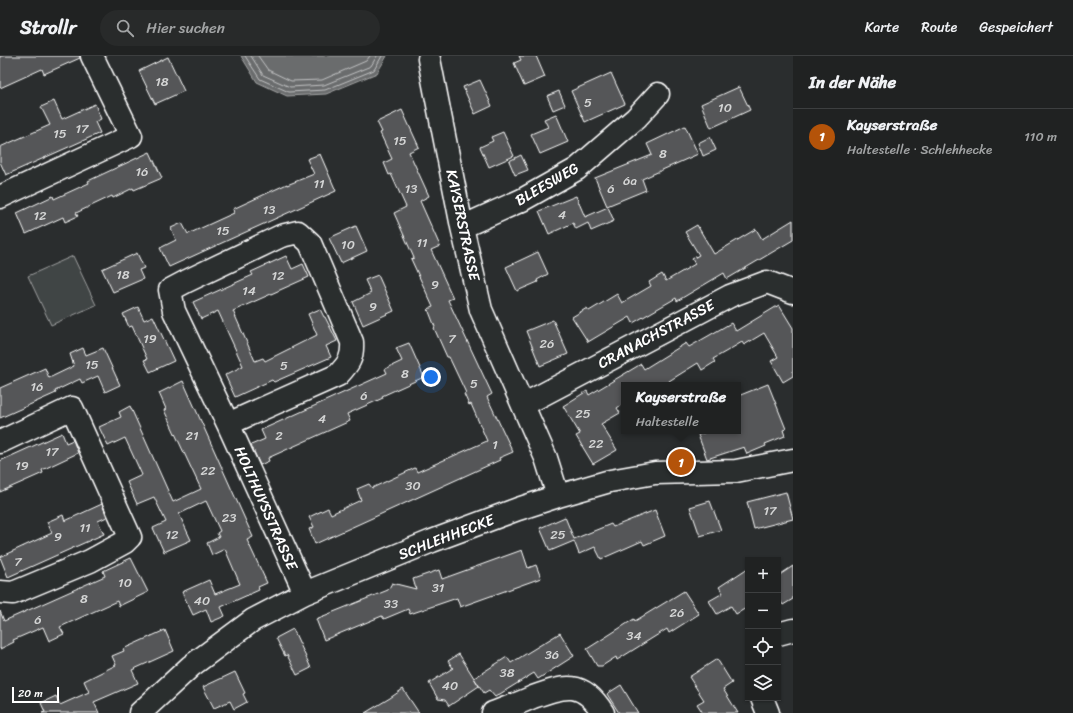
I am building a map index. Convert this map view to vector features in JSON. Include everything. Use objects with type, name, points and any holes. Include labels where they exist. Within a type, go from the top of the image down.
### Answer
[{"type":"street","points":[[0,197],[131,136],[92,56]]},
{"type":"street","name":"KAYSERSTRASSE","points":[[429,59],[462,227],[481,310],[546,458],[558,496]]},
{"type":"street","name":"BLEESWEG","points":[[462,227],[522,200],[577,169],[636,118],[658,94]]},
{"type":"street","name":"HOLTHUYSSTRASSE","points":[[228,424],[338,375],[349,362],[353,352],[352,342],[310,243],[298,232],[281,236],[170,290],[174,311],[228,424],[304,593]]},
{"type":"street","name":"CRANACHSTRASSE","points":[[523,405],[730,296],[767,282],[793,292]]},
{"type":"street","points":[[0,442],[72,408],[130,537],[125,542],[90,561],[13,593],[0,592]]},
{"type":"street","name":"SCHLEHHECKE","points":[[149,710],[191,666],[252,620],[304,593],[432,541],[518,509],[610,481],[655,473],[736,471],[793,460]]},
{"type":"street","points":[[781,633],[793,630]]},
{"type":"street","points":[[492,713],[553,690],[567,687],[581,690],[596,703],[603,713]]},
{"type":"street","points":[[763,701],[768,713]]},
{"type":"shaded area","points":[[73,256],[96,305],[51,325],[28,276]]},
{"type":"water","points":[[241,56],[387,56],[377,73],[326,94],[287,96],[257,82]]},
{"type":"building","points":[[0,56],[80,56],[80,58],[44,74],[42,69],[0,88]]},
{"type":"building","points":[[519,56],[536,56],[545,77],[524,86],[514,63],[521,60]]},
{"type":"building","points":[[168,57],[184,91],[155,104],[139,71]]},
{"type":"building","points":[[611,73],[625,104],[585,122],[571,91]]},
{"type":"building","points":[[480,80],[492,106],[475,114],[463,87]]},
{"type":"building","points":[[739,87],[750,110],[711,128],[701,104]]},
{"type":"building","points":[[559,91],[565,105],[553,110],[547,96]]},
{"type":"building","points":[[54,101],[62,119],[95,104],[101,119],[95,122],[100,133],[6,175],[0,162],[0,147],[50,125],[41,107]]},
{"type":"building","points":[[402,110],[419,147],[409,152],[429,196],[420,201],[440,246],[431,250],[453,298],[448,300],[492,394],[487,397],[513,452],[499,458],[500,460],[315,544],[309,529],[314,527],[309,517],[328,508],[331,514],[361,500],[357,489],[369,484],[372,488],[415,468],[417,472],[487,441],[471,404],[469,405],[464,394],[466,393],[434,328],[435,327],[428,309],[433,307],[411,259],[414,258],[394,213],[406,207],[391,174],[389,175],[384,163],[392,159],[380,133],[382,132],[377,122]]},
{"type":"building","points":[[556,114],[568,142],[540,154],[531,134],[548,127],[544,119]]},
{"type":"building","points":[[685,126],[698,154],[642,179],[646,190],[607,206],[595,178],[652,155],[647,144]]},
{"type":"building","points":[[503,132],[514,156],[489,167],[480,147],[493,141],[491,137]]},
{"type":"building","points":[[710,137],[716,150],[703,156],[698,143]]},
{"type":"building","points":[[150,152],[162,178],[134,190],[133,188],[113,198],[112,196],[76,213],[78,216],[65,222],[63,217],[26,234],[17,213],[53,196],[54,199],[89,183],[88,181]]},
{"type":"building","points":[[320,154],[336,191],[169,267],[160,248],[176,240],[171,228],[182,223],[188,234],[234,213],[233,209],[287,184],[314,174],[307,159]]},
{"type":"building","points":[[521,155],[528,170],[515,175],[509,161]]},
{"type":"building","points":[[576,196],[585,217],[608,207],[614,221],[591,231],[588,223],[576,229],[573,223],[549,234],[539,211]]},
{"type":"building","points":[[793,220],[793,240],[727,279],[724,273],[677,301],[676,298],[633,323],[630,317],[588,342],[572,317],[587,308],[589,311],[617,294],[622,303],[651,286],[649,282],[662,274],[666,281],[695,264],[692,259],[699,255],[685,232],[697,225],[714,254],[756,229],[762,239]]},
{"type":"building","points":[[356,226],[367,251],[341,263],[329,238]]},
{"type":"building","points":[[538,252],[548,274],[537,280],[538,282],[517,291],[506,267]]},
{"type":"building","points":[[137,253],[144,268],[139,270],[143,279],[113,292],[102,269]]},
{"type":"building","points":[[286,256],[292,269],[303,264],[309,277],[233,311],[255,361],[263,358],[265,361],[317,335],[308,314],[320,309],[337,341],[326,346],[331,357],[274,382],[272,380],[235,397],[225,375],[243,366],[218,311],[201,319],[193,302],[253,275],[251,272]]},
{"type":"building","points":[[378,275],[394,311],[363,325],[353,302],[371,293],[365,280]]},
{"type":"building","points":[[779,305],[793,328],[793,376],[783,382],[771,361],[778,357],[764,333],[744,345],[742,342],[713,359],[715,362],[702,370],[698,363],[670,382],[621,382],[621,405],[617,408],[620,413],[601,424],[617,450],[593,464],[576,436],[580,434],[563,406],[587,391],[589,395],[641,364],[644,369],[686,343],[689,347],[731,323],[736,331]]},
{"type":"building","points":[[138,307],[144,320],[153,316],[174,361],[150,372],[144,360],[147,359],[132,326],[129,327],[123,314]]},
{"type":"building","points":[[553,320],[568,354],[540,366],[526,331]]},
{"type":"building","points":[[409,343],[424,377],[347,414],[350,421],[268,458],[269,461],[260,465],[251,445],[265,439],[261,430],[387,373],[385,369],[402,361],[396,348]]},
{"type":"building","points":[[83,348],[86,355],[103,348],[120,385],[105,392],[98,376],[82,383],[80,379],[55,391],[56,393],[0,418],[0,388],[45,368],[49,378],[74,366],[70,354]]},
{"type":"building","points":[[183,381],[253,537],[247,540],[267,583],[258,587],[259,590],[221,607],[225,616],[211,622],[206,609],[193,615],[182,592],[209,580],[215,594],[240,584],[225,549],[212,555],[207,543],[219,537],[217,533],[220,531],[206,501],[179,514],[191,540],[164,552],[153,528],[166,522],[154,497],[137,504],[127,482],[142,475],[125,438],[108,446],[99,427],[121,417],[119,412],[130,406],[173,502],[201,489],[164,410],[166,409],[159,393]]},
{"type":"building","points":[[768,384],[786,429],[783,430],[785,436],[765,444],[766,446],[747,454],[744,447],[707,459],[698,435],[741,434],[741,395]]},
{"type":"building","points":[[62,433],[66,443],[73,440],[78,453],[42,470],[43,473],[0,492],[0,461]]},
{"type":"building","points":[[786,492],[793,519],[754,529],[747,502]]},
{"type":"building","points":[[710,501],[721,530],[700,536],[690,507]]},
{"type":"building","points":[[102,504],[107,517],[98,521],[104,534],[8,577],[0,557],[52,533],[47,522],[63,515],[65,521]]},
{"type":"building","points":[[655,510],[665,536],[644,545],[642,541],[601,559],[595,547],[579,554],[574,541],[550,551],[540,528],[565,517],[574,539],[611,524],[613,527]]},
{"type":"building","points":[[522,550],[528,568],[536,565],[541,578],[460,607],[457,598],[410,614],[408,609],[384,619],[382,616],[324,640],[316,619],[388,590],[392,583],[416,589],[413,579],[439,570],[442,579]]},
{"type":"building","points":[[131,558],[148,592],[119,606],[117,601],[60,627],[64,634],[49,641],[43,627],[13,640],[14,642],[0,649],[0,611],[4,621],[105,576],[103,571]]},
{"type":"building","points":[[793,566],[793,599],[783,605],[781,602],[781,574]]},
{"type":"building","points":[[745,570],[745,609],[736,614],[731,606],[717,614],[709,601],[723,593],[719,587]]},
{"type":"building","points":[[684,591],[699,614],[669,633],[667,629],[617,660],[616,657],[602,666],[597,666],[587,649],[634,619],[635,621]]},
{"type":"building","points":[[293,629],[311,668],[297,675],[276,638]]},
{"type":"building","points":[[165,630],[174,651],[132,670],[138,683],[94,702],[99,713],[42,713],[45,712],[41,703],[56,696],[60,705],[89,692],[84,681],[116,665],[112,656],[124,651],[123,649]]},
{"type":"building","points":[[560,633],[574,656],[538,679],[534,673],[495,697],[489,690],[484,693],[474,678],[507,657],[511,663]]},
{"type":"building","points":[[459,654],[479,686],[449,706],[445,700],[438,699],[429,683],[453,668],[448,661]]},
{"type":"building","points":[[717,659],[732,683],[723,689],[738,713],[703,713],[697,704],[704,700],[689,677]]},
{"type":"building","points":[[235,672],[245,693],[243,694],[247,702],[234,709],[230,701],[214,708],[203,687]]},
{"type":"building","points":[[621,685],[638,713],[619,713],[607,694]]},
{"type":"building","points":[[403,689],[419,713],[365,713],[390,698]]},
{"type":"place","name":"Kayserstraße","points":[[681,462]]}]
